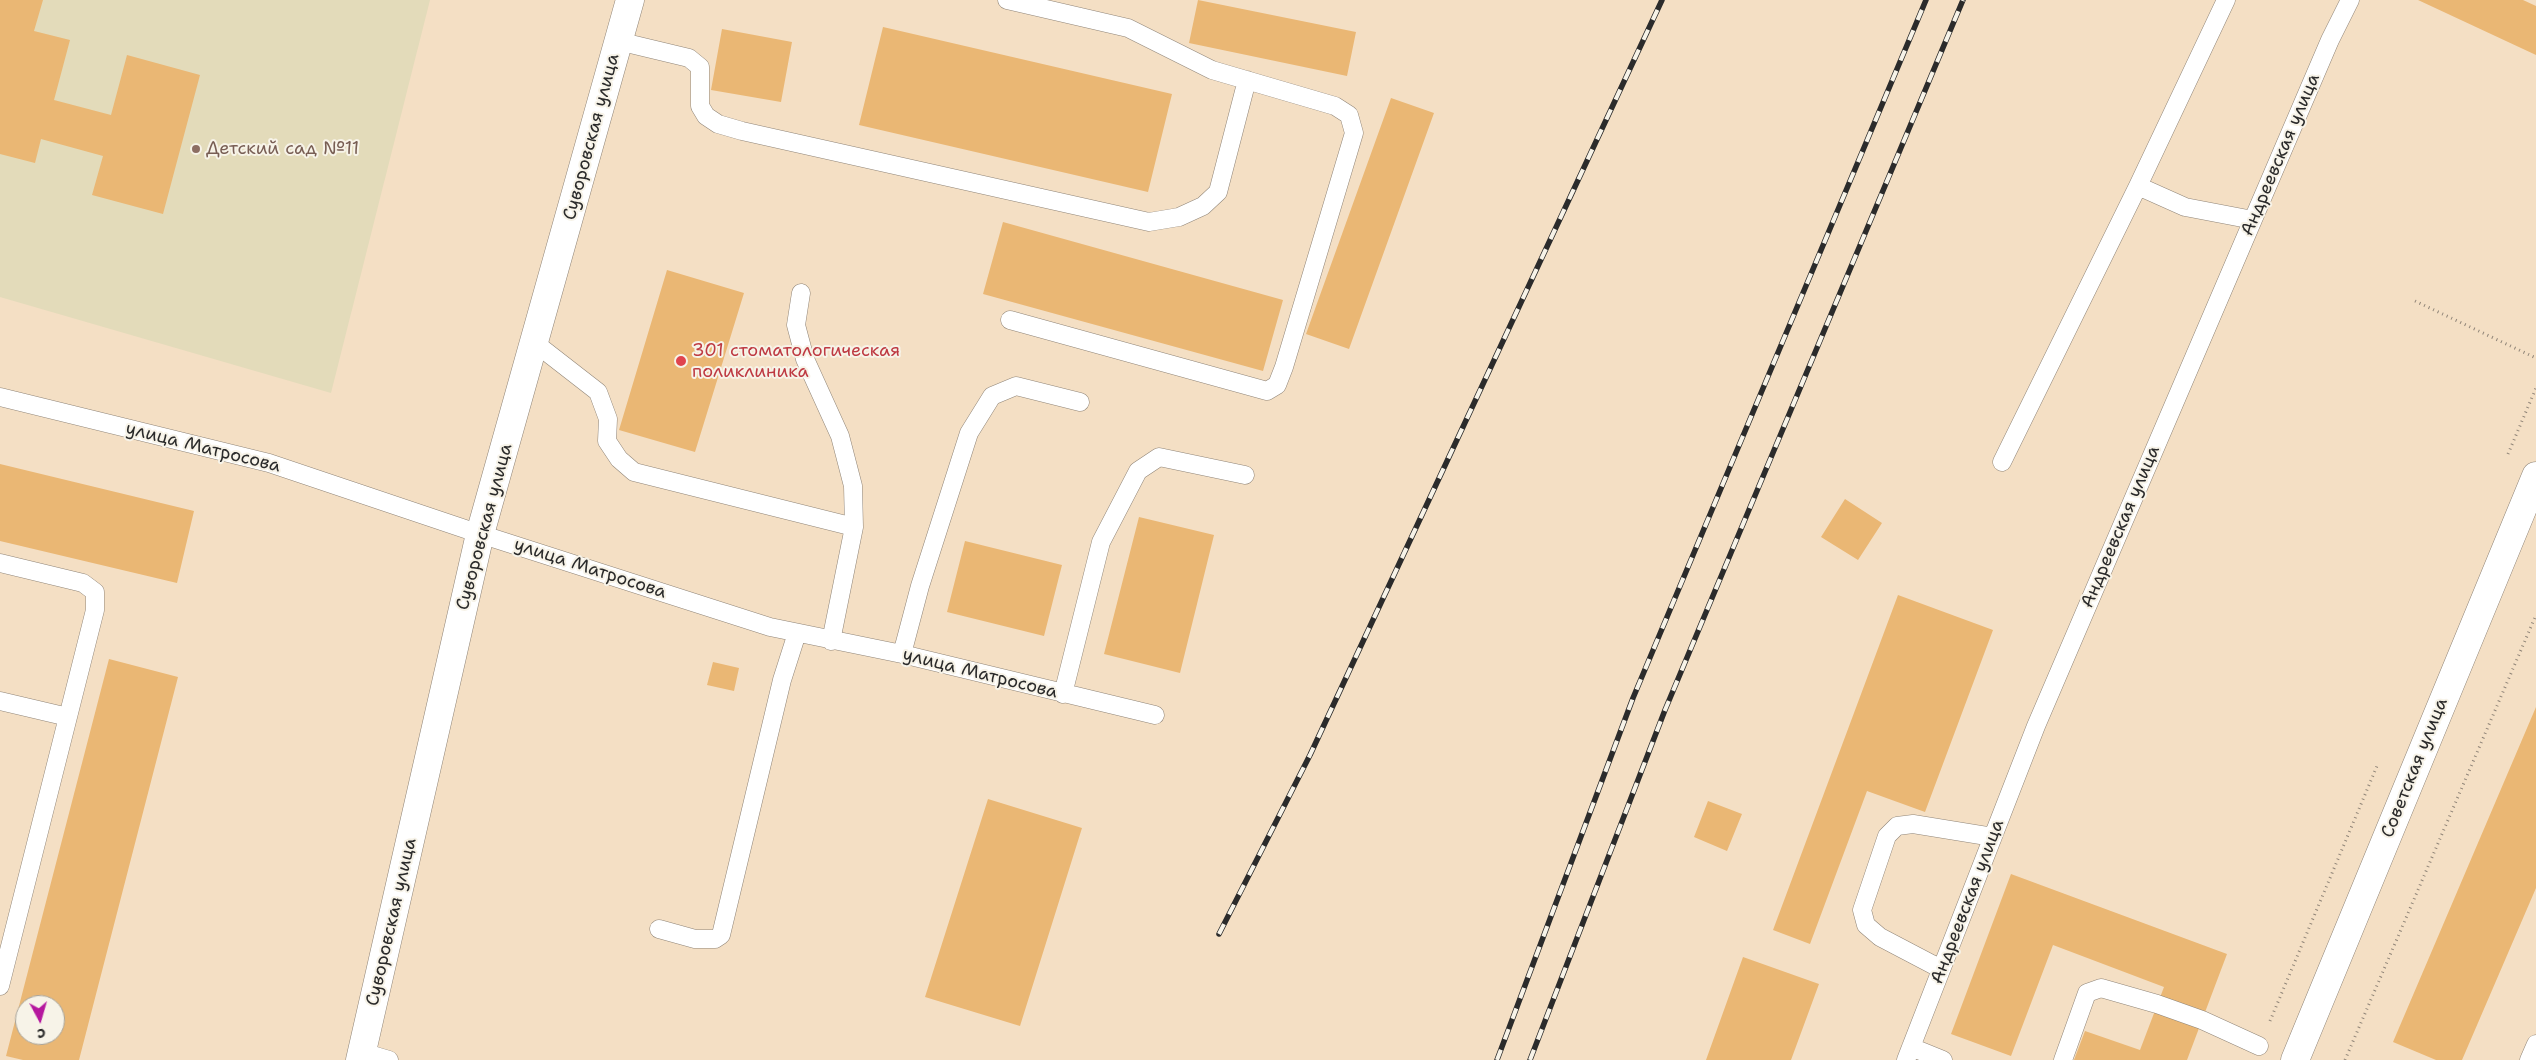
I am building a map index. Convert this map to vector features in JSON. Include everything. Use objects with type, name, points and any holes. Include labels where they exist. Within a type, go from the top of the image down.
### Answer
[{"type":"street","name":"Суворовская улица","points":[[361,1056],[480,534],[630,0]]},
{"type":"street","name":"Советская улица","points":[[2295,1060],[2536,476]]},
{"type":"lane","points":[[1008,0],[1128,28],[1212,70],[1335,106],[1349,115],[1354,133],[1284,367],[1277,385],[1267,391],[1010,320]]},
{"type":"lane","points":[[2002,462],[2138,186],[2226,0]]},
{"type":"lane","name":"Андреевская улица","points":[[1908,1054],[2036,726],[2253,220],[2350,0]]},
{"type":"lane","points":[[618,42],[689,58],[700,67],[700,106],[706,116],[718,124],[742,131],[1149,222],[1179,217],[1203,206],[1218,192],[1247,80]]},
{"type":"lane","points":[[2138,186],[2185,207],[2253,220]]},
{"type":"lane","points":[[801,293],[796,325],[806,359],[840,436],[853,486],[854,527],[831,641]]},
{"type":"lane","points":[[535,342],[598,392],[608,418],[608,441],[619,459],[634,472],[854,527]]},
{"type":"lane","points":[[902,654],[920,586],[969,433],[992,396],[1016,386],[1080,402]]},
{"type":"lane","name":"улица Матросова","points":[[0,397],[269,463],[480,534],[770,627],[902,654],[1155,715]]},
{"type":"lane","points":[[1063,694],[1101,542],[1138,471],[1159,457],[1245,475]]},
{"type":"lane","points":[[0,563],[83,583],[95,592],[95,610],[0,986]]},
{"type":"lane","points":[[659,929],[695,938],[715,939],[722,935],[782,680],[797,633]]},
{"type":"lane","points":[[0,701],[68,717]]},
{"type":"lane","points":[[1942,969],[1880,937],[1866,925],[1862,910],[1887,836],[1897,826],[1914,824],[1993,837]]},
{"type":"lane","points":[[2063,1060],[2087,993],[2101,988],[2157,1004],[2202,1020],[2259,1046]]},
{"type":"lane","points":[[2529,1060],[2536,1044]]},
{"type":"lane","points":[[1908,1054],[1943,1060]]},
{"type":"lane","points":[[361,1056],[389,1060]]},
{"type":"path","points":[[2415,301],[2536,358]]},
{"type":"path","points":[[2345,1060],[2536,615]]},
{"type":"shaded area","name":"Детский сад №11","points":[[0,0],[430,0],[331,393],[0,297]]},
{"type":"building","points":[[0,0],[43,0],[34,31],[70,40],[54,100],[111,115],[127,55],[200,75],[163,214],[92,195],[103,156],[41,139],[35,163],[0,154]]},
{"type":"building","points":[[1198,0],[1356,32],[1347,76],[1189,43]]},
{"type":"building","points":[[2418,0],[2523,0],[2536,6],[2536,55]]},
{"type":"building","points":[[883,27],[1172,94],[1148,192],[859,125]]},
{"type":"building","points":[[722,29],[792,42],[781,102],[711,90]]},
{"type":"building","points":[[1391,98],[1434,113],[1349,349],[1306,334]]},
{"type":"building","points":[[1003,222],[1283,300],[1263,371],[983,294]]},
{"type":"building","name":"301 стоматологическая поликлиника","points":[[667,270],[744,293],[695,452],[619,430]]},
{"type":"building","points":[[0,464],[194,511],[177,583],[0,541]]},
{"type":"building","points":[[1845,499],[1882,523],[1858,560],[1821,537]]},
{"type":"building","points":[[1139,517],[1214,535],[1180,673],[1104,654]]},
{"type":"building","points":[[965,541],[1062,565],[1044,636],[947,612]]},
{"type":"building","points":[[1898,595],[1993,630],[1925,812],[1867,791],[1810,944],[1773,930]]},
{"type":"building","points":[[109,659],[178,677],[79,1060],[23,1060],[6,1056],[15,1021],[15,1045],[65,1045],[65,995],[22,995]]},
{"type":"building","points":[[713,662],[739,668],[734,691],[707,685]]},
{"type":"building","points":[[2536,707],[2536,888],[2462,1060],[2436,1060],[2393,1042]]},
{"type":"building","points":[[988,799],[1082,828],[1020,1026],[925,997]]},
{"type":"building","points":[[1708,801],[1742,814],[1727,851],[1694,837]]},
{"type":"building","points":[[2011,874],[2227,954],[2187,1060],[2074,1060],[2085,1031],[2140,1050],[2164,987],[2053,945],[2011,1056],[1951,1034]]},
{"type":"building","points":[[1743,957],[1819,984],[1791,1060],[1706,1060]]},
{"type":"railway","points":[[1219,934],[1310,755],[1662,0]]},
{"type":"railway","points":[[1497,1060],[1633,698],[1926,0]]},
{"type":"railway","points":[[1530,1060],[1665,710],[1963,0]]},
{"type":"place","name":"Детский сад №11","points":[[196,149]]},
{"type":"place","name":"301 стоматологическая поликлиника","points":[[681,361]]}]
